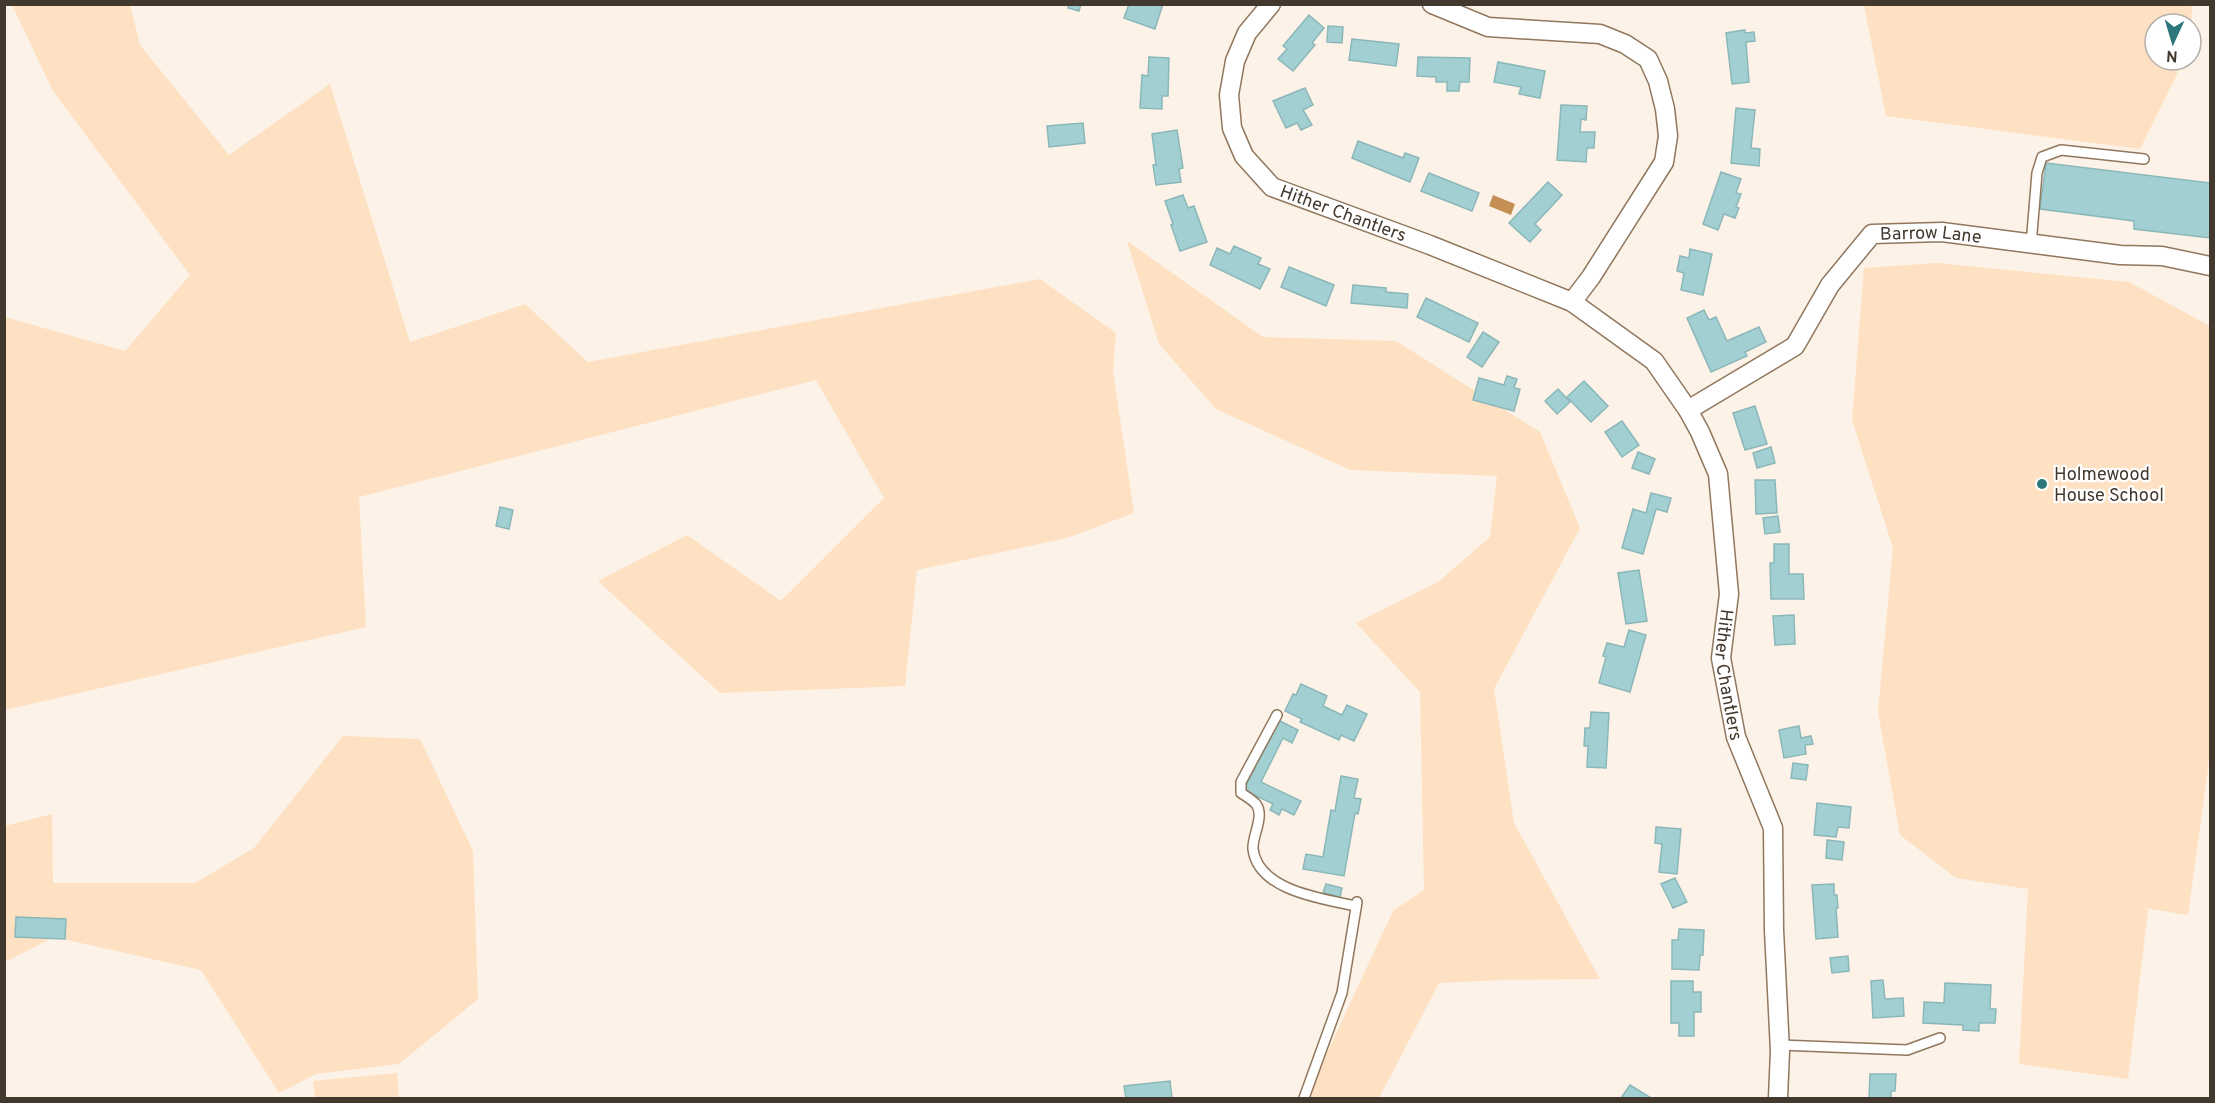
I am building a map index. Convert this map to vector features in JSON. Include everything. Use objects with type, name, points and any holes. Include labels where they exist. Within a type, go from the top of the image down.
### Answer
[{"type":"street","name":"Hither Chantlers","points":[[1271,4],[1247,33],[1235,61],[1228,95],[1232,128],[1244,156],[1272,187],[1430,245],[1572,302],[1654,361],[1688,410],[1718,474],[1729,594],[1721,658],[1736,737],[1773,828],[1774,930],[1780,1045],[1778,1098]]},
{"type":"street","points":[[1432,4],[1488,27],[1600,34],[1625,44],[1648,60],[1658,81],[1665,109],[1668,136],[1664,162],[1592,277],[1572,302]]},
{"type":"street","name":"Barrow Lane","points":[[1688,410],[1795,346],[1830,285],[1872,234],[1942,232],[2120,255],[2162,256],[2211,267]]},
{"type":"lane","points":[[2031,245],[2037,172],[2042,157],[2061,150],[2144,159]]},
{"type":"lane","points":[[1277,715],[1241,782],[1241,793],[1257,805],[1259,813],[1253,847],[1255,857],[1266,874],[1288,889],[1357,904],[1342,993],[1304,1098]]},
{"type":"lane","points":[[1780,1045],[1907,1050],[1940,1038]]},
{"type":"shaded area","points":[[12,5],[130,5],[140,45],[229,155],[330,84],[410,342],[525,304],[588,362],[1040,279],[1116,333],[1113,371],[1134,513],[1067,538],[917,570],[905,686],[720,693],[598,581],[687,535],[781,601],[884,498],[816,380],[359,497],[366,627],[5,710],[5,317],[125,351],[190,275],[53,91]]},
{"type":"shaded area","points":[[1864,5],[2192,5],[2192,12],[2143,12],[2143,72],[2178,72],[2140,149],[1886,116]]},
{"type":"shaded area","points":[[1493,195],[1515,204],[1511,215],[1489,206]]},
{"type":"shaded area","points":[[1127,241],[1263,337],[1396,341],[1540,432],[1580,528],[1494,689],[1514,823],[1600,979],[1439,983],[1379,1098],[1306,1098],[1393,911],[1424,890],[1420,692],[1356,623],[1438,582],[1490,537],[1497,476],[1350,470],[1216,409],[1159,344]]},
{"type":"shaded area","name":"Holmewood House School","points":[[1937,263],[2129,282],[2210,326],[2210,754],[2188,915],[2144,908],[2148,910],[2128,1079],[2019,1064],[2028,889],[1956,878],[1900,835],[1878,712],[1893,548],[1852,420],[1864,268]]},
{"type":"shaded area","points":[[343,736],[420,739],[473,851],[478,999],[399,1064],[316,1074],[279,1093],[201,970],[54,937],[5,962],[5,826],[52,814],[53,883],[195,883],[254,848]]},
{"type":"shaded area","points":[[397,1073],[399,1098],[315,1098],[313,1081]]},
{"type":"building","points":[[1069,4],[1081,4],[1079,11],[1068,8]]},
{"type":"building","points":[[1129,4],[1163,4],[1155,29],[1124,18]]},
{"type":"building","points":[[1309,15],[1324,28],[1312,43],[1315,45],[1293,71],[1278,59],[1287,49],[1283,46]]},
{"type":"building","points":[[1328,26],[1343,27],[1342,43],[1327,42]]},
{"type":"building","points":[[1745,30],[1745,33],[1754,32],[1755,41],[1746,42],[1749,82],[1732,84],[1726,33]]},
{"type":"building","points":[[1352,39],[1399,44],[1396,66],[1349,60]]},
{"type":"building","points":[[1149,57],[1169,58],[1168,96],[1162,96],[1162,109],[1140,108],[1142,75],[1148,76]]},
{"type":"building","points":[[1418,57],[1470,58],[1469,82],[1460,82],[1459,91],[1447,91],[1447,82],[1436,82],[1436,77],[1417,76]]},
{"type":"building","points":[[1498,62],[1545,71],[1540,98],[1519,94],[1521,87],[1494,82]]},
{"type":"building","points":[[1305,88],[1313,105],[1303,110],[1312,125],[1301,130],[1297,123],[1286,128],[1273,101]]},
{"type":"building","points":[[1561,105],[1587,106],[1586,120],[1581,119],[1580,132],[1595,132],[1594,148],[1587,148],[1586,162],[1557,160]]},
{"type":"building","points":[[1736,108],[1755,110],[1751,148],[1760,149],[1759,166],[1731,163]]},
{"type":"building","points":[[1083,123],[1085,143],[1049,147],[1047,126]]},
{"type":"building","points":[[1177,130],[1183,168],[1179,169],[1181,182],[1156,185],[1152,134]]},
{"type":"building","points":[[1358,141],[1403,158],[1405,153],[1419,158],[1410,182],[1352,158]]},
{"type":"building","points":[[2046,163],[2210,183],[2210,238],[2134,229],[2134,221],[2040,209]]},
{"type":"building","points":[[1721,172],[1741,179],[1736,193],[1741,194],[1735,218],[1724,214],[1718,230],[1703,224]]},
{"type":"building","points":[[1429,173],[1479,193],[1472,211],[1421,191]]},
{"type":"building","points":[[1548,182],[1562,195],[1535,224],[1541,230],[1530,242],[1509,223]]},
{"type":"building","points":[[1183,195],[1188,208],[1194,206],[1207,242],[1180,251],[1165,201]]},
{"type":"building","points":[[1234,246],[1261,258],[1258,264],[1270,269],[1260,289],[1210,265],[1217,248],[1230,254]]},
{"type":"building","points":[[1690,249],[1712,254],[1703,295],[1681,290],[1684,273],[1677,271],[1680,256],[1689,258]]},
{"type":"building","points":[[1289,267],[1334,285],[1326,306],[1281,287]]},
{"type":"building","points":[[1353,285],[1386,288],[1386,292],[1408,294],[1407,308],[1351,303]]},
{"type":"building","points":[[1426,298],[1478,323],[1469,342],[1417,317]]},
{"type":"building","points":[[1704,310],[1709,320],[1716,317],[1727,341],[1759,327],[1766,342],[1745,352],[1747,356],[1711,372],[1687,318]]},
{"type":"building","points":[[1483,332],[1499,342],[1482,367],[1467,357]]},
{"type":"building","points":[[1507,376],[1517,379],[1514,388],[1520,389],[1514,411],[1473,400],[1479,378],[1504,385]]},
{"type":"building","points":[[1584,381],[1608,406],[1591,422],[1567,397]]},
{"type":"building","points":[[1558,389],[1570,402],[1557,414],[1545,401]]},
{"type":"building","points":[[1755,406],[1767,444],[1745,450],[1733,413]]},
{"type":"building","points":[[1622,421],[1639,445],[1622,457],[1605,432]]},
{"type":"building","points":[[1771,447],[1775,463],[1757,468],[1753,453]]},
{"type":"building","points":[[1638,452],[1655,459],[1649,474],[1632,468]]},
{"type":"building","points":[[1755,480],[1775,480],[1777,513],[1756,514]]},
{"type":"building","points":[[1651,493],[1671,498],[1667,512],[1656,509],[1643,554],[1622,548],[1633,509],[1646,513]]},
{"type":"building","points":[[500,507],[513,510],[509,529],[496,526]]},
{"type":"building","points":[[1778,516],[1780,532],[1765,534],[1763,518]]},
{"type":"building","points":[[1774,544],[1789,544],[1789,574],[1803,574],[1804,599],[1771,599],[1770,563],[1774,563]]},
{"type":"building","points":[[1639,570],[1647,621],[1626,624],[1618,573]]},
{"type":"building","points":[[1794,615],[1795,644],[1775,645],[1773,616]]},
{"type":"building","points":[[1629,630],[1646,635],[1630,692],[1599,683],[1607,643],[1624,647]]},
{"type":"building","points":[[1301,684],[1327,696],[1323,706],[1342,715],[1347,705],[1367,714],[1354,741],[1341,735],[1339,740],[1300,722],[1302,719],[1285,711]]},
{"type":"building","points":[[1591,712],[1609,713],[1606,768],[1587,767],[1588,746],[1584,746],[1585,728],[1590,728]]},
{"type":"building","points":[[1278,720],[1298,730],[1292,743],[1283,738],[1261,782],[1301,801],[1294,815],[1282,809],[1279,815],[1270,810],[1273,804],[1244,790]]},
{"type":"building","points":[[1799,726],[1801,738],[1811,736],[1813,744],[1805,745],[1806,754],[1784,758],[1779,730]]},
{"type":"building","points":[[1793,763],[1808,765],[1806,780],[1791,778]]},
{"type":"building","points":[[1341,776],[1358,779],[1354,798],[1361,799],[1358,814],[1355,813],[1344,876],[1303,869],[1306,854],[1323,857],[1331,810],[1335,811]]},
{"type":"building","points":[[1817,803],[1851,807],[1849,828],[1838,827],[1836,837],[1814,835]]},
{"type":"building","points":[[1656,827],[1681,829],[1677,874],[1659,872],[1662,844],[1655,843]]},
{"type":"building","points":[[1827,840],[1844,842],[1842,860],[1826,858]]},
{"type":"building","points":[[1675,878],[1687,902],[1673,908],[1661,884]]},
{"type":"building","points":[[1326,884],[1342,888],[1340,897],[1323,893]]},
{"type":"building","points":[[1834,884],[1834,895],[1837,895],[1838,908],[1836,908],[1838,937],[1816,939],[1812,885]]},
{"type":"building","points":[[16,917],[66,919],[65,939],[15,937]]},
{"type":"building","points":[[1679,929],[1704,930],[1703,955],[1700,955],[1699,970],[1672,969],[1672,940],[1678,940]]},
{"type":"building","points":[[1848,956],[1849,971],[1832,973],[1830,958]]},
{"type":"building","points":[[1883,980],[1885,999],[1903,998],[1904,1016],[1873,1018],[1871,981]]},
{"type":"building","points":[[1671,981],[1693,981],[1693,992],[1701,992],[1701,1012],[1694,1012],[1694,1036],[1679,1036],[1679,1023],[1671,1023]]},
{"type":"building","points":[[1945,983],[1991,985],[1990,1009],[1996,1009],[1995,1023],[1979,1023],[1979,1031],[1963,1030],[1963,1025],[1923,1023],[1924,1002],[1944,1003]]},
{"type":"building","points":[[1870,1074],[1896,1074],[1895,1091],[1891,1091],[1891,1098],[1869,1098]]},
{"type":"building","points":[[1170,1081],[1172,1098],[1126,1098],[1124,1086]]},
{"type":"building","points":[[1630,1085],[1651,1098],[1621,1098]]},
{"type":"place","name":"Holmewood House School","points":[[2042,484]]}]
